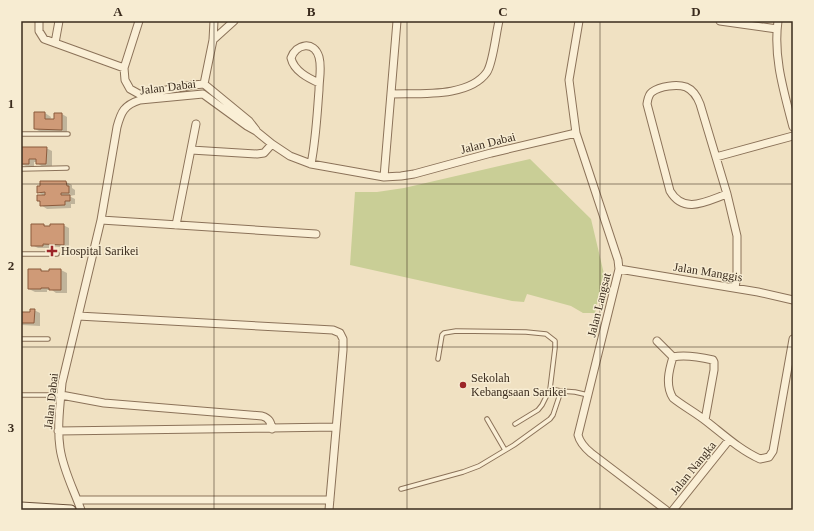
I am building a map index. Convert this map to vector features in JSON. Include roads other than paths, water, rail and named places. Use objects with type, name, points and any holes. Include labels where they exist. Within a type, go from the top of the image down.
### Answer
[{"type":"main road","points":[[21,507],[71,510]]},
{"type":"street","points":[[39,21],[41,35],[44,39],[124,68]]},
{"type":"street","points":[[55,43],[59,21]]},
{"type":"street","points":[[139,21],[124,68],[125,80],[130,89],[139,94],[155,93],[204,84],[249,121],[256,131]]},
{"type":"street","points":[[204,84],[213,40],[214,21]]},
{"type":"street","points":[[213,40],[234,21]]},
{"type":"street","points":[[384,177],[397,21]]},
{"type":"street","points":[[391,94],[437,93],[470,85],[480,79],[488,71],[491,62],[499,21]]},
{"type":"street","name":"Jalan Langsat","points":[[579,21],[569,80],[576,133],[618,260],[619,269],[579,429],[580,440],[591,453],[666,510]]},
{"type":"street","points":[[720,21],[777,29]]},
{"type":"street","points":[[778,21],[776,46],[793,127]]},
{"type":"street","points":[[311,164],[316,132],[319,83],[321,76],[319,58],[314,47],[309,46],[299,48],[295,51],[291,58],[294,65],[305,76],[319,83]]},
{"type":"street","points":[[727,194],[694,205],[682,204],[674,198],[670,191],[647,104],[651,92],[660,88],[680,85],[687,87],[693,92],[700,104],[727,194],[737,236],[737,275],[735,288]]},
{"type":"street","name":"Jalan Dabai","points":[[81,510],[60,450],[58,431],[62,384],[101,220],[119,120],[126,106],[140,100],[203,94],[290,156],[311,164],[384,177],[414,174],[491,153],[576,133]]},
{"type":"street","points":[[176,225],[196,124]]},
{"type":"street","points":[[716,157],[793,136]]},
{"type":"street","points":[[191,150],[257,154],[264,153],[272,144]]},
{"type":"street","points":[[101,220],[316,234]]},
{"type":"street","name":"Jalan Manggis","points":[[619,269],[735,288],[793,300]]},
{"type":"street","points":[[78,316],[333,330],[340,334],[343,339],[329,510]]},
{"type":"street","points":[[673,357],[668,378],[670,393],[673,398],[705,420],[729,440],[760,460],[771,456],[793,339]]},
{"type":"street","points":[[657,342],[673,357]]},
{"type":"street","points":[[673,357],[688,356],[712,360],[714,362],[714,370],[705,420]]},
{"type":"street","points":[[61,395],[104,403],[262,416],[270,420],[272,429]]},
{"type":"street","points":[[58,431],[336,427]]},
{"type":"street","name":"Jalan Nangka","points":[[673,510],[729,440]]},
{"type":"street","points":[[78,500],[330,500]]},
{"type":"lane","points":[[21,134],[68,134]]},
{"type":"lane","points":[[21,169],[68,168]]},
{"type":"lane","points":[[21,254],[57,254]]},
{"type":"lane","points":[[438,360],[442,335],[456,330],[546,334],[555,341],[550,389],[538,410],[515,424]]},
{"type":"lane","points":[[21,339],[48,339]]},
{"type":"lane","points":[[550,389],[588,395]]},
{"type":"lane","points":[[401,489],[463,472],[479,466],[506,450],[550,420],[561,391]]},
{"type":"lane","points":[[21,395],[61,395]]},
{"type":"lane","points":[[487,419],[506,450]]},
{"type":"place","name":"Hospital Sarikei","points":[[52,251]]},
{"type":"place","name":"Sekolah Kebangsaan Sarikei","points":[[463,385]]}]
